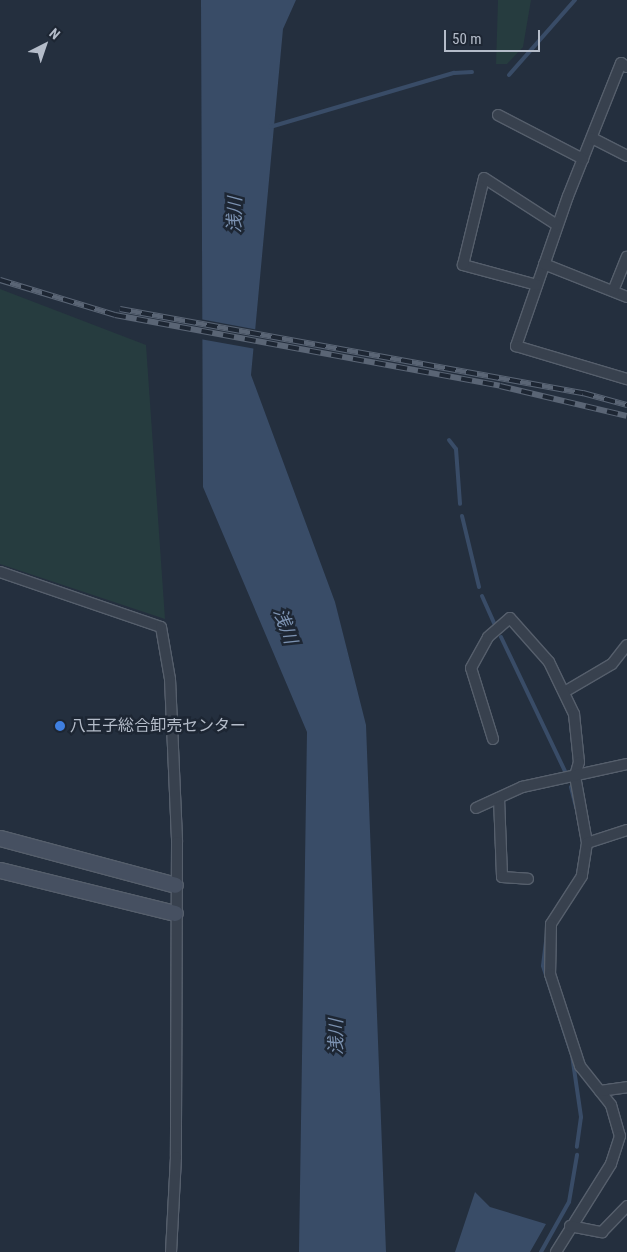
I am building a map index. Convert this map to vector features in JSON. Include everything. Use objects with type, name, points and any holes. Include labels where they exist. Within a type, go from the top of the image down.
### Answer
[{"type":"street","points":[[627,67],[621,63],[557,225],[516,346],[627,379]]},
{"type":"street","points":[[498,115],[583,159]]},
{"type":"street","points":[[592,138],[627,156]]},
{"type":"street","points":[[537,285],[463,265],[484,178],[557,225]]},
{"type":"street","points":[[612,291],[627,257]]},
{"type":"street","points":[[544,264],[627,297]]},
{"type":"street","points":[[0,572],[161,627],[170,679],[175,885],[176,1157],[171,1252]]},
{"type":"street","points":[[493,738],[471,668],[488,637],[510,618],[549,662],[566,691],[578,745],[575,776],[587,843],[582,876],[551,924],[548,951],[550,974],[580,1066],[600,1091],[618,1122],[618,1151],[570,1226],[556,1252]]},
{"type":"street","points":[[566,691],[612,664],[627,645]]},
{"type":"street","points":[[476,808],[522,788],[627,764]]},
{"type":"street","points":[[499,798],[502,876],[528,879]]},
{"type":"street","points":[[587,843],[627,830]]},
{"type":"street","points":[[0,838],[175,885]]},
{"type":"street","points":[[0,870],[175,913]]},
{"type":"street","points":[[600,1091],[627,1087]]},
{"type":"street","points":[[570,1226],[602,1232],[627,1206]]},
{"type":"green space","points":[[498,0],[531,0],[523,47],[507,64],[496,64]]},
{"type":"green space","points":[[0,289],[146,345],[165,619],[0,564]]},
{"type":"water","name":"浅川","points":[[201,0],[296,0],[283,29],[251,375],[335,602],[366,725],[386,1252],[299,1252],[307,732],[203,487]]},
{"type":"water","points":[[475,1192],[490,1207],[546,1224],[530,1252],[455,1252]]},
{"type":"pier","points":[[200,319],[258,330],[256,349],[200,339]]},
{"type":"waterway","points":[[509,75],[575,0]]},
{"type":"waterway","points":[[270,127],[454,73],[472,72]]},
{"type":"waterway","points":[[449,440],[456,449],[460,504]]},
{"type":"waterway","points":[[462,516],[479,587]]},
{"type":"waterway","points":[[482,596],[494,623]]},
{"type":"waterway","points":[[501,637],[566,773]]},
{"type":"waterway","points":[[571,787],[576,807]]},
{"type":"waterway","points":[[548,925],[543,966],[572,1055],[581,1117],[577,1147]]},
{"type":"waterway","points":[[541,1252],[569,1202],[577,1155]]},
{"type":"railway","points":[[0,280],[115,315],[500,386],[627,416]]},
{"type":"railway","points":[[120,309],[583,393],[627,405]]},
{"type":"place","name":"八王子総合卸売センター","points":[[60,726]]}]
